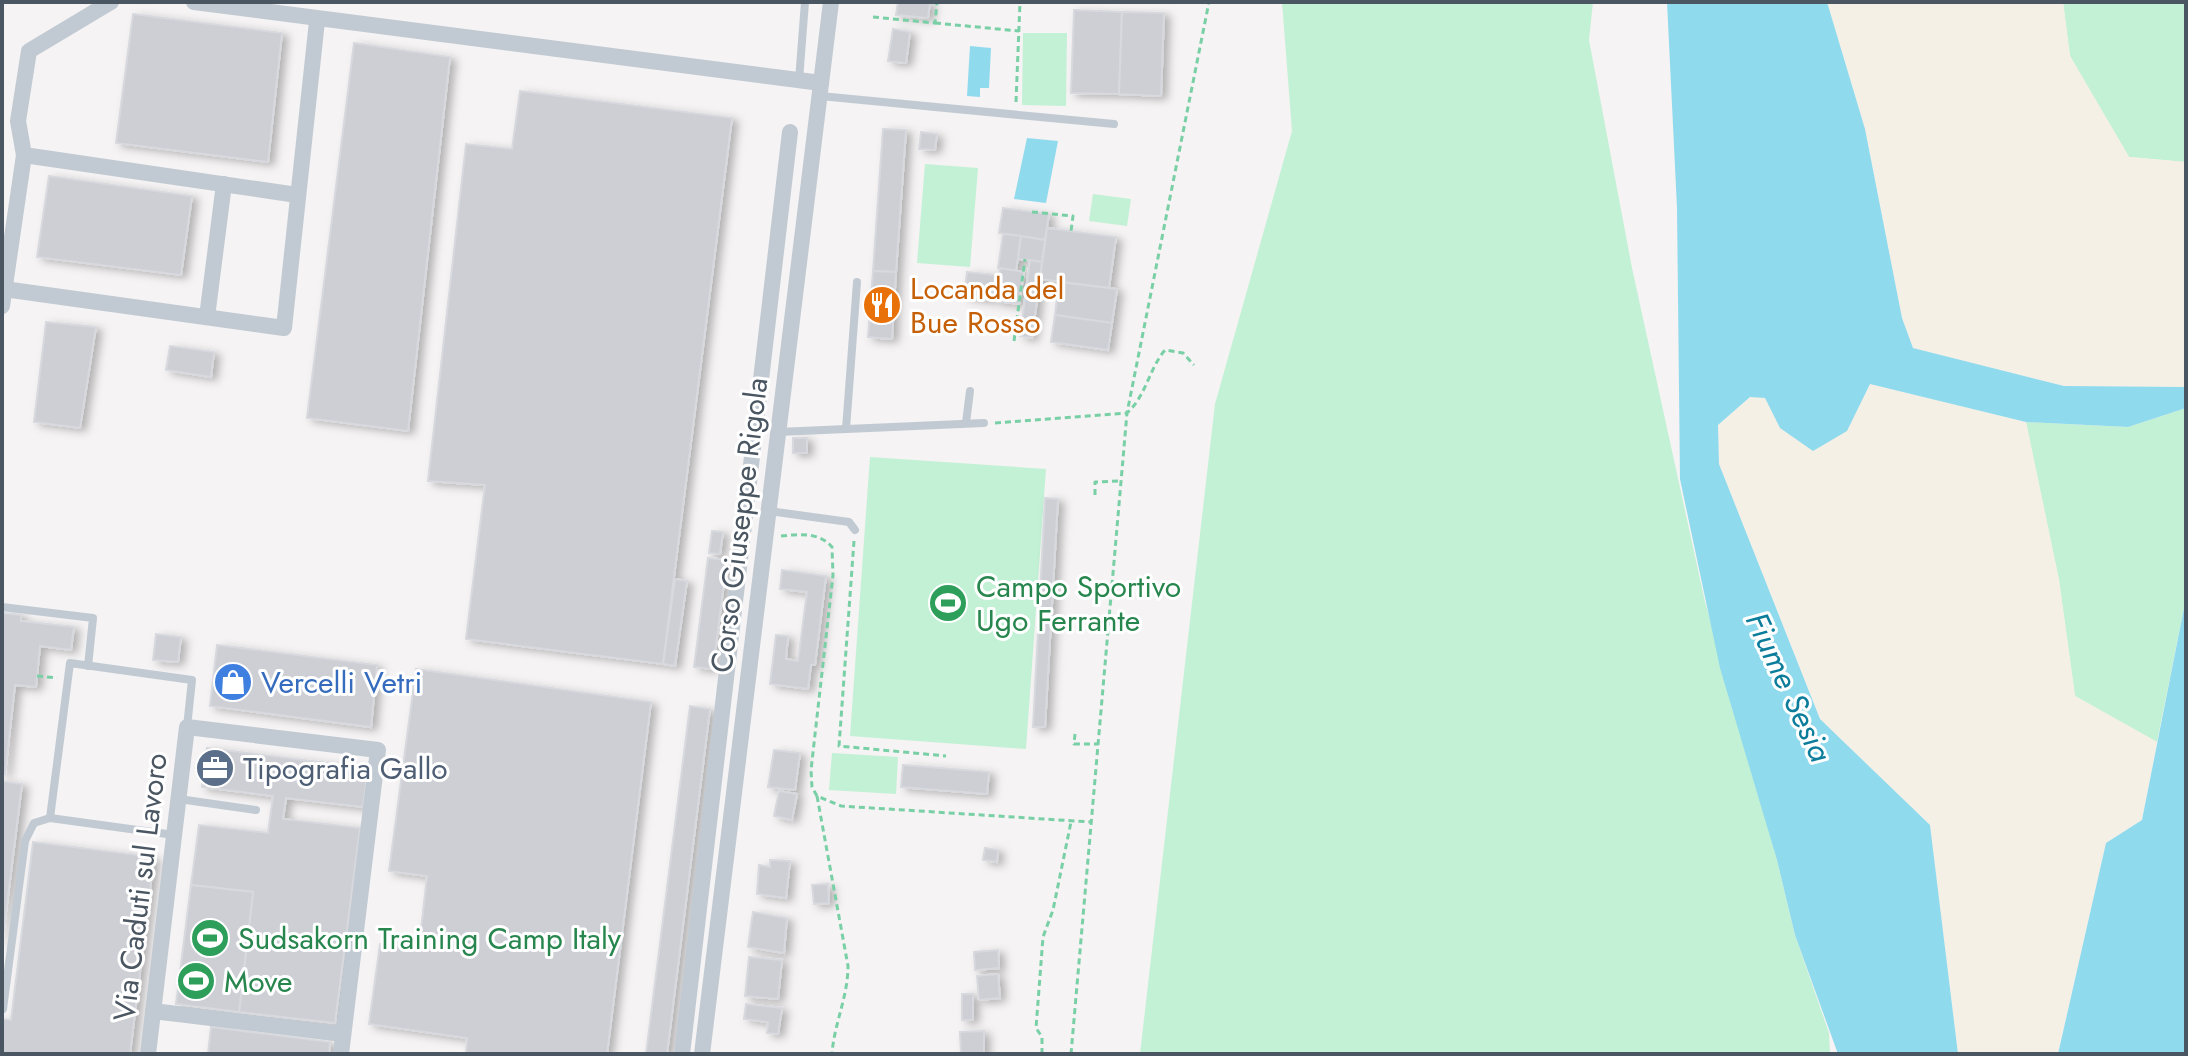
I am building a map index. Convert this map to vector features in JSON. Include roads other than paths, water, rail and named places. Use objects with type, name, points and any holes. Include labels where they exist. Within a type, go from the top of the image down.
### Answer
[{"type":"street","points":[[111,2],[29,51],[18,121],[24,155],[3,298],[207,317],[284,328],[317,21]]},
{"type":"street","points":[[194,2],[317,21],[799,80],[821,89]]},
{"type":"street","name":"Corso Giuseppe Rigola","points":[[702,1054],[831,2]]},
{"type":"street","points":[[682,1054],[790,132]]},
{"type":"street","points":[[24,155],[297,195]]},
{"type":"street","points":[[207,317],[224,184]]},
{"type":"street","points":[[187,727],[378,750],[341,1054]]},
{"type":"street","name":"Via Caduti sul Lavoro","points":[[148,1054],[187,727]]},
{"type":"street","points":[[153,1011],[343,1034]]},
{"type":"lane","points":[[799,80],[805,2]]},
{"type":"lane","points":[[821,89],[1114,124]]},
{"type":"lane","points":[[846,429],[857,282]]},
{"type":"lane","points":[[966,423],[970,391]]},
{"type":"lane","points":[[778,432],[984,423]]},
{"type":"lane","points":[[769,511],[849,522],[855,530]]},
{"type":"lane","points":[[2,607],[93,618],[88,666]]},
{"type":"lane","points":[[50,818],[70,663],[192,680],[187,727]]},
{"type":"lane","points":[[179,799],[256,810]]},
{"type":"lane","points":[[3,1009],[25,841],[34,823],[50,818],[175,835]]},
{"type":"water","name":"Fiume Sesia","points":[[1667,2],[1827,2],[1865,129],[1902,318],[1913,348],[2064,386],[2186,387],[2186,408],[2128,427],[2026,422],[1870,384],[1847,431],[1813,451],[1780,428],[1765,398],[1750,397],[1718,425],[1719,464],[1820,719],[1930,825],[1958,1054],[1838,1054],[1795,935],[1777,860],[1720,668],[1680,479],[1677,208]]},
{"type":"water","points":[[970,46],[991,48],[989,88],[980,88],[980,97],[967,96]]},
{"type":"water","points":[[1027,138],[1058,141],[1046,203],[1014,199]]},
{"type":"water","points":[[2186,598],[2186,1054],[2058,1054],[2106,843],[2142,820]]},
{"type":"place","name":"Locanda del Bue Rosso","points":[[882,305]]},
{"type":"place","name":"Campo Sportivo Ugo Ferrante","points":[[948,603]]},
{"type":"place","name":"Vercelli Vetri","points":[[233,682]]},
{"type":"place","name":"Tipografia Gallo","points":[[215,768]]},
{"type":"place","name":"Sudsakorn Training Camp Italy","points":[[210,938]]},
{"type":"place","name":"Move","points":[[196,981]]}]
